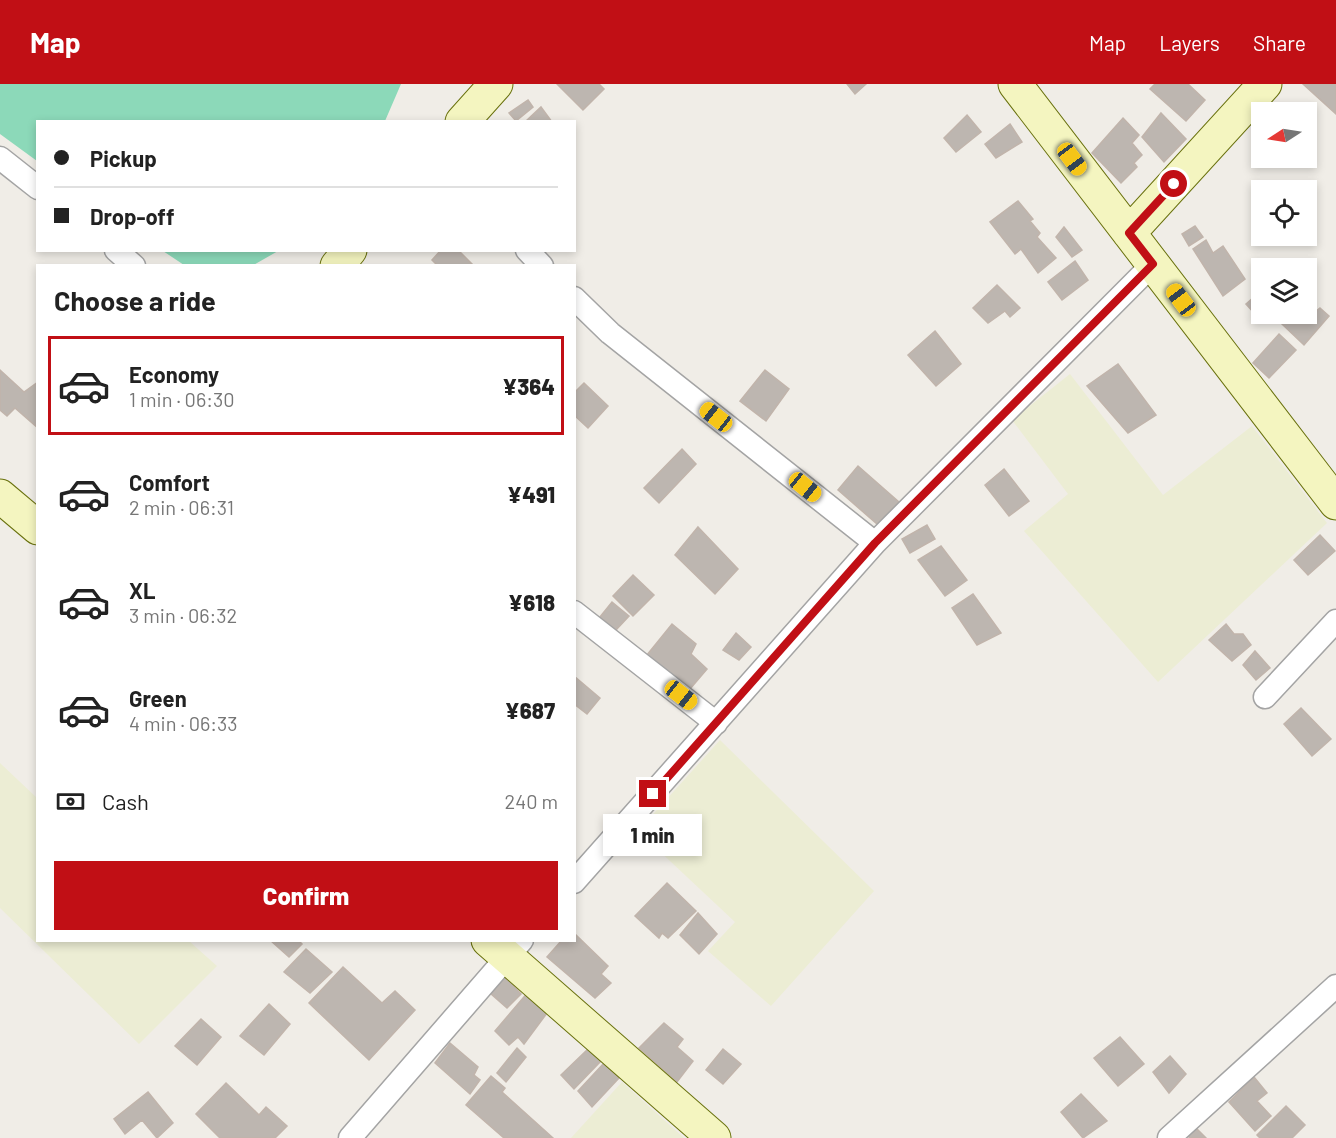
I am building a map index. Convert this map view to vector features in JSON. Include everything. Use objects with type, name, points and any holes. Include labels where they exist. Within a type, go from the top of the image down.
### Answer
[{"type":"street","points":[[464,120],[496,84]]},
{"type":"street","points":[[1015,84],[1336,503]]},
{"type":"street","points":[[1129,233],[1265,84]]},
{"type":"street","points":[[0,159],[36,186]]},
{"type":"street","points":[[118,252],[133,264]]},
{"type":"street","points":[[339,264],[348,252]]},
{"type":"street","points":[[529,252],[540,264]]},
{"type":"street","points":[[576,880],[875,543],[1153,264]]},
{"type":"street","points":[[576,300],[610,333],[875,543]]},
{"type":"street","points":[[0,496],[36,526]]},
{"type":"street","points":[[576,614],[716,723]]},
{"type":"street","points":[[1265,697],[1336,621]]},
{"type":"street","points":[[350,1138],[505,946],[714,1138]]},
{"type":"street","points":[[1169,1138],[1336,986]]},
{"type":"green space","points":[[0,84],[401,84],[385,120],[36,120],[36,160],[0,134]]},
{"type":"green space","points":[[164,252],[276,252],[255,264],[182,264]]},
{"type":"green space","points":[[1070,374],[1163,495],[1252,426],[1327,523],[1158,682],[1024,531],[1068,494],[1012,420]]},
{"type":"green space","points":[[720,740],[874,891],[771,1006],[708,951],[735,922],[638,831]]},
{"type":"green space","points":[[0,763],[36,797],[36,942],[190,942],[217,966],[139,1044],[0,908]]},
{"type":"green space","points":[[622,1082],[684,1138],[571,1138]]},
{"type":"building","points":[[557,84],[599,84],[604,89],[583,110]]},
{"type":"building","points":[[847,84],[866,84],[855,94]]},
{"type":"building","points":[[1155,84],[1188,84],[1205,100],[1186,121],[1150,89]]},
{"type":"building","points":[[1303,84],[1336,84],[1336,114]]},
{"type":"building","points":[[528,100],[533,107],[517,120],[509,113]]},
{"type":"building","points":[[541,107],[551,120],[527,120]]},
{"type":"building","points":[[1161,113],[1186,139],[1164,162],[1142,137]]},
{"type":"building","points":[[967,115],[981,132],[956,152],[944,138]]},
{"type":"building","points":[[1123,118],[1139,135],[1132,143],[1142,155],[1134,163],[1137,167],[1121,183],[1092,153]]},
{"type":"building","points":[[1010,124],[1022,142],[996,158],[985,144]]},
{"type":"building","points":[[1018,201],[1033,219],[1030,221],[1040,233],[1037,237],[1056,258],[1038,273],[1021,249],[1015,254],[990,222]]},
{"type":"building","points":[[1195,226],[1203,237],[1189,246],[1182,234]]},
{"type":"building","points":[[1064,227],[1082,250],[1072,257],[1056,237]]},
{"type":"building","points":[[1206,240],[1213,253],[1223,246],[1245,279],[1223,296],[1193,249]]},
{"type":"building","points":[[439,252],[460,252],[472,264],[436,264],[432,260]]},
{"type":"building","points":[[1075,261],[1088,280],[1062,300],[1048,282]]},
{"type":"building","points":[[997,285],[1020,308],[1010,317],[1005,311],[988,323],[973,308]]},
{"type":"building","points":[[1251,300],[1251,310],[1246,304]]},
{"type":"building","points":[[1320,308],[1329,316],[1304,345],[1282,324],[1317,324],[1317,310]]},
{"type":"building","points":[[935,331],[961,364],[936,386],[908,355]]},
{"type":"building","points":[[1279,334],[1296,350],[1269,378],[1253,363]]},
{"type":"building","points":[[1118,364],[1156,415],[1128,433],[1087,386]]},
{"type":"building","points":[[0,370],[24,392],[36,383],[36,426],[15,408],[7,416],[0,410]]},
{"type":"building","points":[[765,370],[789,389],[766,421],[740,401]]},
{"type":"building","points":[[584,383],[608,406],[588,428],[576,417],[576,391]]},
{"type":"building","points":[[682,449],[696,464],[659,503],[644,488]]},
{"type":"building","points":[[858,466],[899,502],[877,524],[838,490]]},
{"type":"building","points":[[1004,469],[1029,501],[1009,516],[985,485]]},
{"type":"building","points":[[927,525],[935,539],[910,553],[902,539]]},
{"type":"building","points":[[698,527],[738,569],[715,594],[675,555]]},
{"type":"building","points":[[1320,535],[1335,551],[1308,575],[1294,560]]},
{"type":"building","points":[[941,546],[967,580],[945,596],[918,560]]},
{"type":"building","points":[[633,575],[654,595],[633,616],[613,596]]},
{"type":"building","points":[[973,594],[1001,633],[977,645],[952,608]]},
{"type":"building","points":[[612,602],[629,616],[616,630],[600,617]]},
{"type":"building","points":[[672,624],[696,644],[691,654],[707,669],[690,689],[647,655]]},
{"type":"building","points":[[1226,624],[1234,634],[1243,634],[1251,645],[1232,661],[1209,640]]},
{"type":"building","points":[[736,633],[751,647],[739,660],[723,650]]},
{"type":"building","points":[[1255,651],[1270,668],[1256,680],[1243,665]]},
{"type":"building","points":[[576,678],[600,698],[587,714],[576,706]]},
{"type":"building","points":[[1301,708],[1331,739],[1312,756],[1284,724]]},
{"type":"building","points":[[667,883],[696,911],[668,938],[662,933],[659,938],[635,916]]},
{"type":"building","points":[[698,913],[717,934],[699,954],[680,935]]},
{"type":"building","points":[[576,935],[608,966],[601,974],[611,983],[595,998],[547,957],[560,942],[576,942]]},
{"type":"building","points":[[272,942],[300,942],[302,944],[289,957]]},
{"type":"building","points":[[306,949],[332,972],[310,993],[284,972]]},
{"type":"building","points":[[343,967],[382,1003],[395,991],[415,1010],[369,1060],[309,1003]]},
{"type":"building","points":[[505,977],[521,994],[507,1008],[491,994]]},
{"type":"building","points":[[529,991],[550,1009],[524,1044],[518,1037],[509,1045],[495,1031]]},
{"type":"building","points":[[269,1004],[290,1024],[264,1055],[240,1036]]},
{"type":"building","points":[[201,1019],[221,1037],[197,1065],[175,1046]]},
{"type":"building","points":[[664,1023],[683,1039],[677,1047],[693,1061],[677,1082],[639,1048]]},
{"type":"building","points":[[1120,1037],[1144,1064],[1118,1086],[1094,1058]]},
{"type":"building","points":[[450,1043],[478,1067],[474,1075],[480,1080],[470,1094],[435,1063]]},
{"type":"building","points":[[517,1048],[526,1057],[506,1082],[497,1073]]},
{"type":"building","points":[[589,1048],[601,1061],[574,1089],[561,1075]]},
{"type":"building","points":[[723,1049],[741,1064],[723,1084],[706,1070]]},
{"type":"building","points":[[1170,1056],[1186,1074],[1169,1093],[1153,1072]]},
{"type":"building","points":[[604,1063],[619,1078],[592,1107],[578,1091]]},
{"type":"building","points":[[491,1076],[505,1088],[502,1092],[553,1138],[504,1138],[466,1105]]},
{"type":"building","points":[[1254,1077],[1267,1093],[1257,1101],[1271,1116],[1255,1131],[1229,1102]]},
{"type":"building","points":[[226,1083],[259,1115],[266,1107],[287,1126],[275,1138],[220,1138],[196,1114]]},
{"type":"building","points":[[148,1092],[173,1123],[157,1138],[142,1120],[125,1134],[114,1119]]},
{"type":"building","points":[[1081,1094],[1107,1121],[1083,1138],[1061,1112]]},
{"type":"building","points":[[1286,1106],[1305,1125],[1292,1138],[1260,1138],[1257,1135]]},
{"type":"building","points":[[1195,1127],[1206,1138],[1190,1138],[1187,1135]]},
{"type":"route","points":[[653,794],[875,543],[1153,264],[1129,233],[1174,184]]}]
